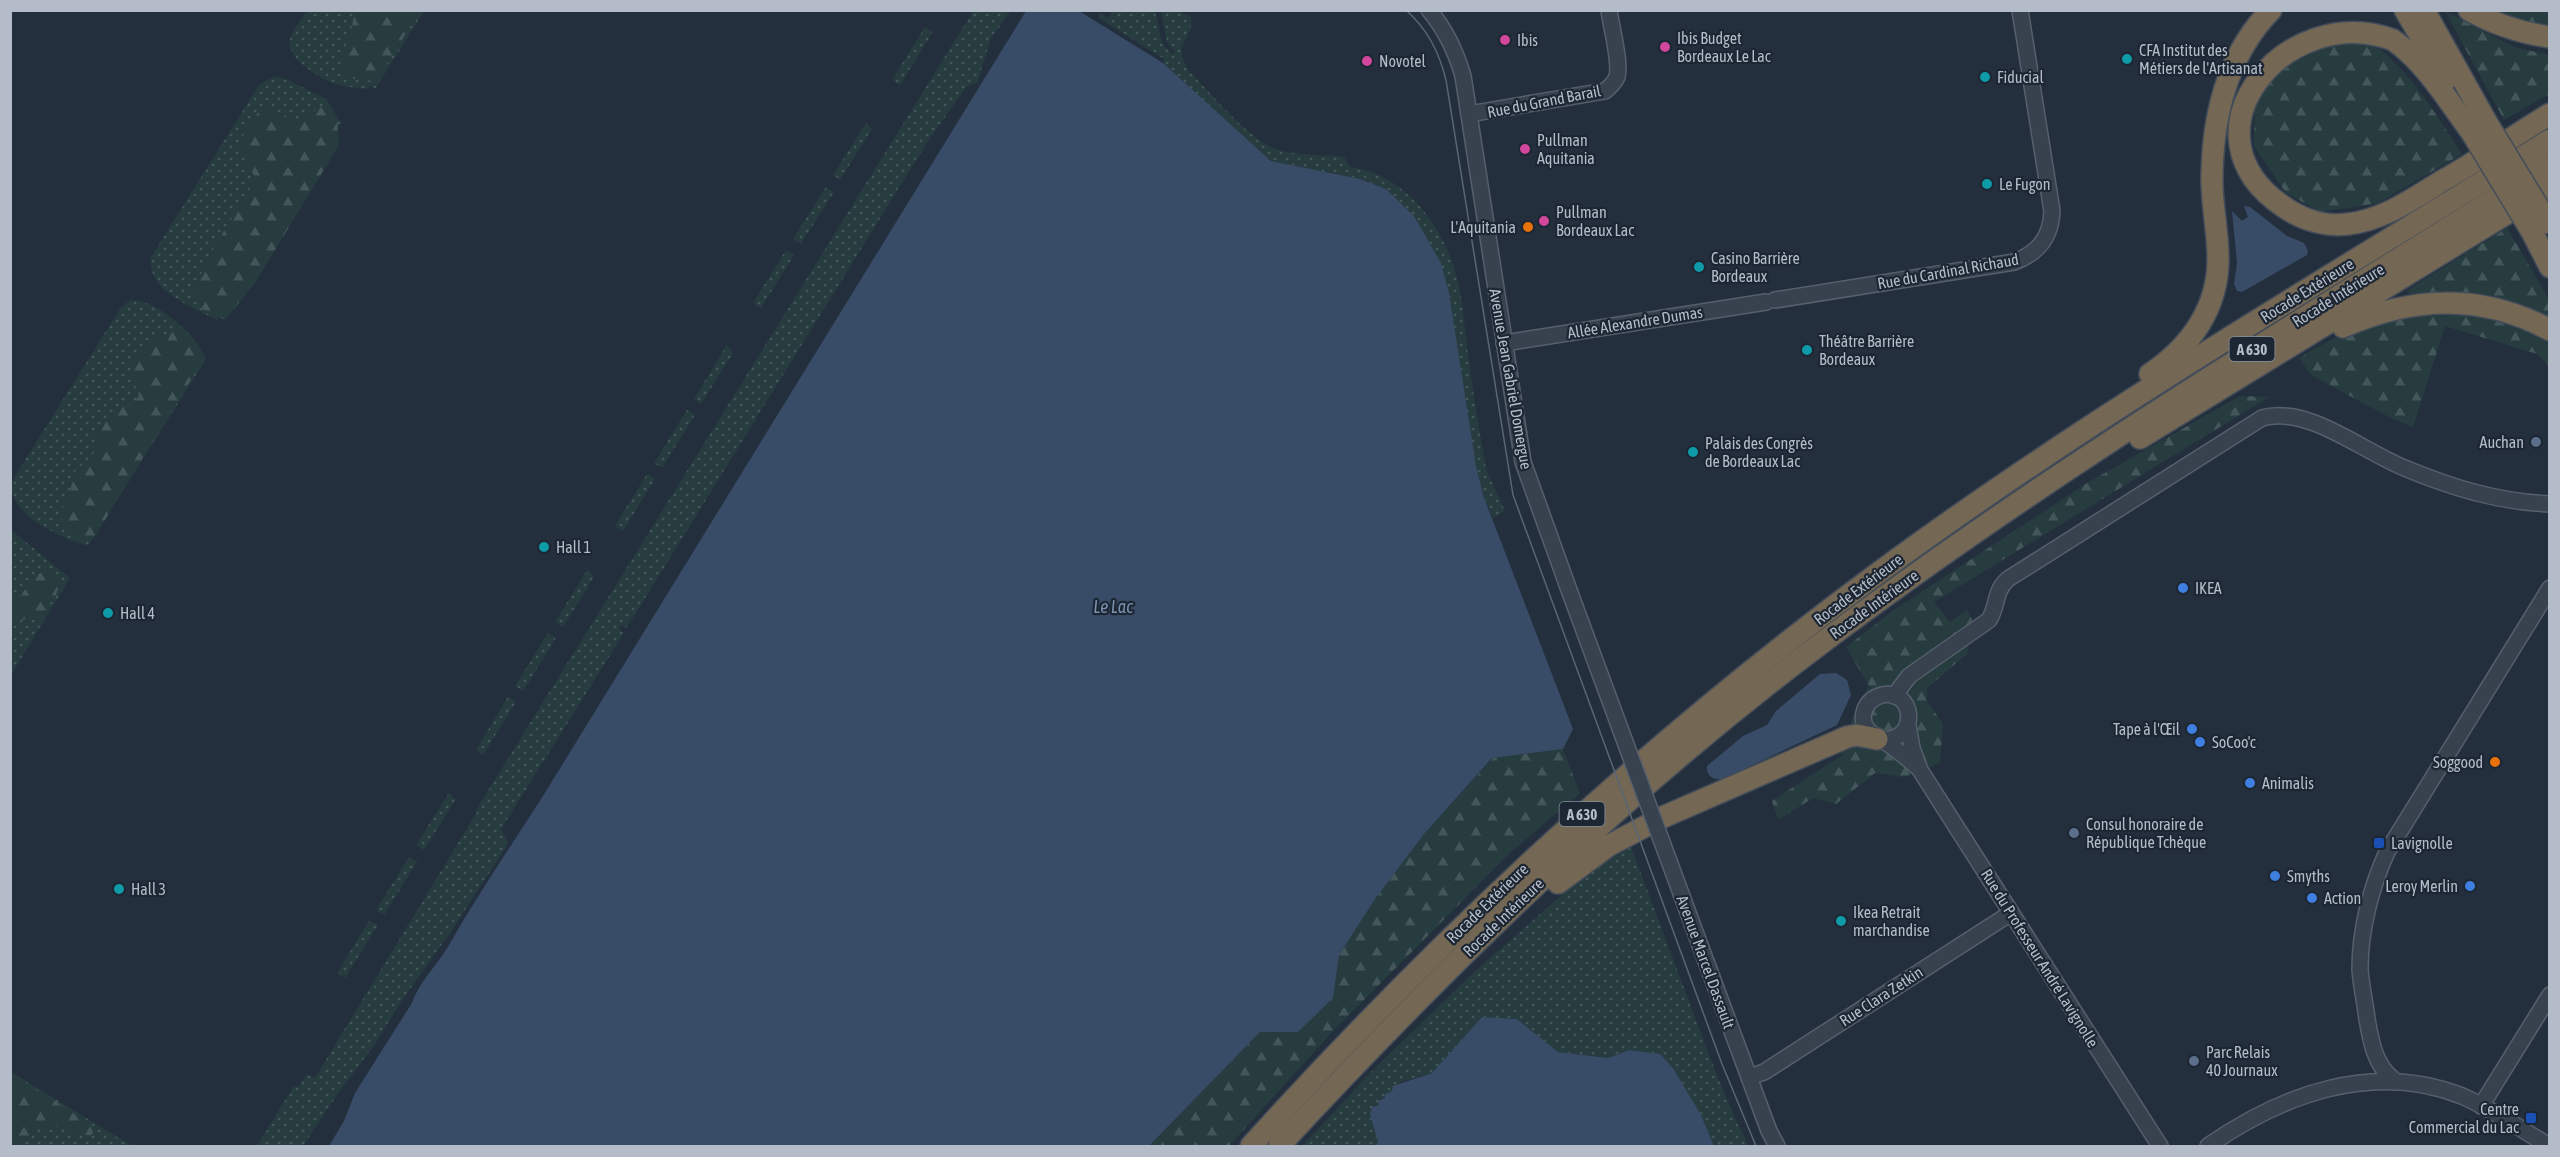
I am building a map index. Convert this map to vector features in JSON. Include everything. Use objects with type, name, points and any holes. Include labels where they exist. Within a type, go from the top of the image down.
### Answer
[{"type":"highway","points":[[1955,532],[2062,435],[2170,359],[2195,333],[2212,299],[2217,281],[2218,257],[2212,176],[2216,130],[2223,91],[2240,51],[2253,30],[2271,10]]},
{"type":"highway","points":[[2406,10],[2448,84],[2545,226],[2550,247]]},
{"type":"highway","points":[[2424,10],[2479,128]]},
{"type":"highway","points":[[2469,10],[2499,25],[2531,35],[2550,37]]},
{"type":"highway","points":[[2479,128],[2422,67],[2394,41],[2378,31],[2342,24],[2321,25],[2303,30],[2272,50],[2259,64],[2249,81],[2240,117],[2244,154],[2262,188],[2276,202],[2308,220],[2328,224],[2346,224],[2365,221],[2401,206],[2550,114]]},
{"type":"highway","name":"Rocade Extérieure","points":[[1251,1146],[1403,985],[1475,913],[1602,796],[1732,685],[1842,600],[1955,532],[2129,403],[2550,140]]},
{"type":"highway","name":"Rocade Intérieure","points":[[1279,1146],[1369,1051],[1520,899],[1654,778],[1955,532],[2087,455],[2292,324],[2550,164]]},
{"type":"highway","points":[[2192,407],[2550,187]]},
{"type":"highway","points":[[2545,226],[2550,267]]},
{"type":"highway","points":[[1955,532],[2333,331],[2372,314],[2412,304],[2450,302],[2485,305],[2518,315],[2550,330]]},
{"type":"highway","points":[[1369,1051],[1551,888],[1608,846],[1663,817],[1839,740],[1857,735],[1880,739]]},
{"type":"street","name":"Avenue Jean Gabriel Domergue","points":[[1429,10],[1446,34],[1463,76],[1523,462],[1638,776]]},
{"type":"street","name":"Rue du Grand Barail","points":[[1469,114],[1605,92],[1617,76],[1618,66],[1609,10]]},
{"type":"street","name":"Rue du Cardinal Richaud","points":[[1827,293],[2014,262],[2032,254],[2047,238],[2052,211],[2020,10]]},
{"type":"street","name":"Allée Alexandre Dumas","points":[[1504,343],[1827,293]]},
{"type":"street","points":[[1894,696],[1909,676],[1989,620],[1993,614],[1998,590],[2008,579],[2262,418],[2285,414],[2315,422],[2406,469],[2444,481],[2550,497]]},
{"type":"street","points":[[2444,481],[2462,490],[2485,496],[2510,501],[2550,504]]},
{"type":"street","points":[[2394,1080],[2379,1063],[2371,1044],[2361,977],[2361,951],[2370,902],[2383,861],[2550,588]]},
{"type":"street","points":[[1879,696],[1894,696],[1905,704],[1909,718],[1908,725],[1899,737],[1880,739],[1866,728],[1863,721],[1866,705],[1879,696]]},
{"type":"street","name":"Rue du Professeur André Lavignolle","points":[[1908,725],[1912,748],[1920,770],[2160,1146]]},
{"type":"street","name":"Rue du Professeur André Lavignolle","points":[[1880,739],[1920,770]]},
{"type":"street","name":"Avenue Marcel Dassault","points":[[1638,776],[1769,1131],[1777,1146]]},
{"type":"street","name":"Rue Clara Zetkin","points":[[1749,1077],[1764,1072],[2012,913]]},
{"type":"street","points":[[2481,1106],[2550,994]]},
{"type":"street","points":[[2357,1083],[2365,1075],[2371,1044]]},
{"type":"street","points":[[2208,1146],[2270,1108],[2291,1099],[2312,1092],[2357,1083],[2394,1080],[2441,1089],[2481,1106],[2549,1146]]},
{"type":"green space","points":[[974,10],[1017,11],[1011,11],[991,38],[977,83],[966,87],[926,144],[634,616],[626,628],[622,625],[619,629],[624,633],[501,829],[507,840],[506,847],[450,933],[400,1003],[375,1044],[303,1146],[257,1146],[294,1086],[298,1087],[307,1074],[315,1078],[477,812],[476,810]]},
{"type":"green space","points":[[307,11],[424,11],[375,89],[370,86],[367,89],[332,83],[315,74],[293,54],[290,39]]},
{"type":"green space","points":[[355,11],[420,11],[376,81],[353,79],[343,70],[340,61],[350,35]]},
{"type":"green space","points":[[1113,11],[1155,11],[1162,43],[1173,55],[1175,52],[1167,42],[1161,11],[1179,11],[1191,17],[1190,30],[1182,47],[1184,61],[1189,71],[1255,137],[1279,150],[1344,157],[1350,167],[1388,180],[1420,206],[1443,241],[1457,279],[1486,469],[1505,511],[1493,518],[1483,495],[1386,189],[1361,179],[1271,161],[1163,63],[1164,59],[1099,18],[1099,12],[1108,18]]},
{"type":"green space","points":[[2445,11],[2514,47],[2549,55],[2549,94],[2504,120]]},
{"type":"green space","points":[[2489,11],[2549,11],[2549,26],[2497,15]]},
{"type":"green space","points":[[925,27],[933,32],[900,85],[892,80]]},
{"type":"green space","points":[[2367,39],[2408,77],[2462,154],[2378,203],[2321,212],[2286,193],[2254,146],[2255,96],[2287,53]]},
{"type":"green space","points":[[272,77],[284,78],[326,99],[341,123],[217,320],[184,303],[163,288],[151,269],[151,257],[259,85]]},
{"type":"green space","points":[[327,104],[337,119],[339,145],[255,283],[225,320],[198,307],[194,290],[209,256],[256,178],[241,148],[243,135],[250,123],[269,105],[292,122],[302,119]]},
{"type":"green space","points":[[866,123],[872,129],[840,180],[833,175]]},
{"type":"green space","points":[[826,187],[834,192],[801,244],[793,239]]},
{"type":"green space","points":[[2507,228],[2549,299],[2549,319],[2479,294],[2415,297],[2406,291]]},
{"type":"green space","points":[[786,250],[794,255],[761,308],[753,303]]},
{"type":"green space","points":[[130,300],[151,305],[174,320],[194,340],[206,359],[88,546],[52,531],[29,516],[13,496],[10,484],[120,309]]},
{"type":"green space","points":[[2459,312],[2516,326],[2549,342],[2549,366],[2537,354],[2445,326],[2413,427],[2391,418],[2311,375],[2299,358],[2339,336],[2382,320],[2418,313]]},
{"type":"green space","points":[[181,331],[202,352],[203,360],[94,538],[84,542],[79,540],[68,531],[60,511],[69,494],[77,467],[93,455],[99,430],[106,417],[139,396],[134,382],[133,367],[140,352],[158,337]]},
{"type":"green space","points":[[727,345],[733,353],[701,404],[694,399]]},
{"type":"green space","points":[[2240,396],[2269,397],[1934,602],[1950,622],[1967,610],[1972,619],[1967,654],[1927,688],[1927,701],[1943,724],[1940,763],[1904,777],[1875,773],[1836,804],[1813,798],[1778,820],[1772,801],[1841,756],[1853,716],[1869,686],[1846,647],[1894,610],[2087,483]]},
{"type":"green space","points":[[687,410],[695,415],[662,468],[654,463]]},
{"type":"green space","points":[[647,474],[655,479],[623,531],[615,526]]},
{"type":"green space","points":[[11,530],[70,578],[11,675]]},
{"type":"green space","points":[[588,569],[594,577],[563,627],[555,622]]},
{"type":"green space","points":[[50,571],[61,579],[56,595],[41,616],[21,620],[11,628],[11,603],[19,598],[36,574]]},
{"type":"green space","points":[[548,633],[556,638],[523,691],[515,686]]},
{"type":"green space","points":[[508,697],[516,702],[483,755],[476,750]]},
{"type":"green space","points":[[1563,749],[1580,793],[1511,852],[1334,1030],[1229,1146],[1149,1146],[1260,1032],[1298,1032],[1332,998],[1339,955],[1375,899],[1425,833],[1493,758]]},
{"type":"green space","points":[[449,793],[456,799],[424,850],[416,845]]},
{"type":"green space","points":[[1631,847],[1711,1060],[1749,1146],[1714,1146],[1701,1115],[1673,1068],[1660,1054],[1629,1050],[1608,1058],[1558,1052],[1517,1019],[1482,1017],[1432,1073],[1400,1082],[1389,1094],[1386,1093],[1385,1098],[1379,1100],[1379,1105],[1373,1106],[1371,1114],[1379,1142],[1375,1146],[1302,1146],[1372,1071],[1474,972],[1587,873]]},
{"type":"green space","points":[[409,857],[417,862],[384,915],[376,910]]},
{"type":"green space","points":[[369,921],[378,925],[345,978],[337,973]]},
{"type":"green space","points":[[11,1072],[132,1146],[11,1146]]},
{"type":"green space","points":[[11,1073],[91,1124],[95,1129],[91,1135],[63,1127],[48,1126],[36,1131],[18,1146],[11,1146]]},
{"type":"water","name":"Le Lac","points":[[1026,11],[1079,11],[1163,63],[1271,161],[1360,179],[1386,189],[1414,216],[1441,263],[1449,293],[1476,466],[1483,495],[1573,729],[1563,749],[1492,758],[1425,833],[1375,899],[1339,955],[1333,998],[1298,1032],[1260,1032],[1149,1146],[329,1146],[344,1121],[355,1093],[412,1003],[419,987],[444,953],[543,796]]},
{"type":"water","points":[[2244,206],[2250,207],[2287,236],[2304,243],[2308,251],[2307,255],[2242,292],[2237,291],[2234,284],[2237,263],[2232,211],[2242,221],[2248,217]]},
{"type":"water","points":[[1836,673],[1847,680],[1851,695],[1837,725],[1723,779],[1709,775],[1707,766],[1743,736],[1767,725],[1776,711],[1820,674]]},
{"type":"water","points":[[1482,1017],[1517,1019],[1558,1052],[1608,1058],[1629,1050],[1660,1054],[1673,1068],[1701,1115],[1714,1146],[1375,1146],[1378,1142],[1370,1114],[1372,1107],[1379,1105],[1378,1101],[1392,1091],[1393,1086],[1432,1073]]},
{"type":"tram line","points":[[1406,10],[1421,25],[1432,42],[1446,80],[1513,495],[1722,1064],[1756,1146]]},
{"type":"place","name":"Ibis","points":[[1505,40]]},
{"type":"place","name":"Ibis Budget Bordeaux Le Lac","points":[[1665,47]]},
{"type":"place","name":"CFA Institut des Métiers de l'Artisanat","points":[[2127,59]]},
{"type":"place","name":"Novotel","points":[[1367,61]]},
{"type":"place","name":"Fiducial","points":[[1985,77]]},
{"type":"place","name":"Pullman Aquitania","points":[[1525,149]]},
{"type":"place","name":"Le Fugon","points":[[1987,184]]},
{"type":"place","name":"Pullman Bordeaux Lac","points":[[1544,221]]},
{"type":"place","name":"L'Aquitania","points":[[1528,227]]},
{"type":"place","name":"Casino Barrière Bordeaux","points":[[1699,267]]},
{"type":"place","name":"Théâtre Barrière Bordeaux","points":[[1807,350]]},
{"type":"place","name":"Auchan","points":[[2536,442]]},
{"type":"place","name":"Palais des Congrès de Bordeaux Lac","points":[[1693,452]]},
{"type":"place","name":"Hall 1","points":[[544,547]]},
{"type":"place","name":"IKEA","points":[[2183,588]]},
{"type":"place","name":"Hall 4","points":[[108,613]]},
{"type":"place","name":"Tape à l'Œil","points":[[2192,729]]},
{"type":"place","name":"SoCoo'c","points":[[2200,742]]},
{"type":"place","name":"Soggood","points":[[2495,762]]},
{"type":"place","name":"Animalis","points":[[2250,783]]},
{"type":"place","name":"Consul honoraire de République Tchèque","points":[[2074,833]]},
{"type":"place","name":"Lavignolle","points":[[2379,843]]},
{"type":"place","name":"Smyths","points":[[2275,876]]},
{"type":"place","name":"Leroy Merlin","points":[[2470,886]]},
{"type":"place","name":"Hall 3","points":[[119,889]]},
{"type":"place","name":"Action","points":[[2312,898]]},
{"type":"place","name":"Ikea Retrait marchandise","points":[[1841,921]]},
{"type":"place","name":"Parc Relais 40 Journaux","points":[[2194,1061]]},
{"type":"place","name":"Centre Commercial du Lac","points":[[2531,1118]]}]
